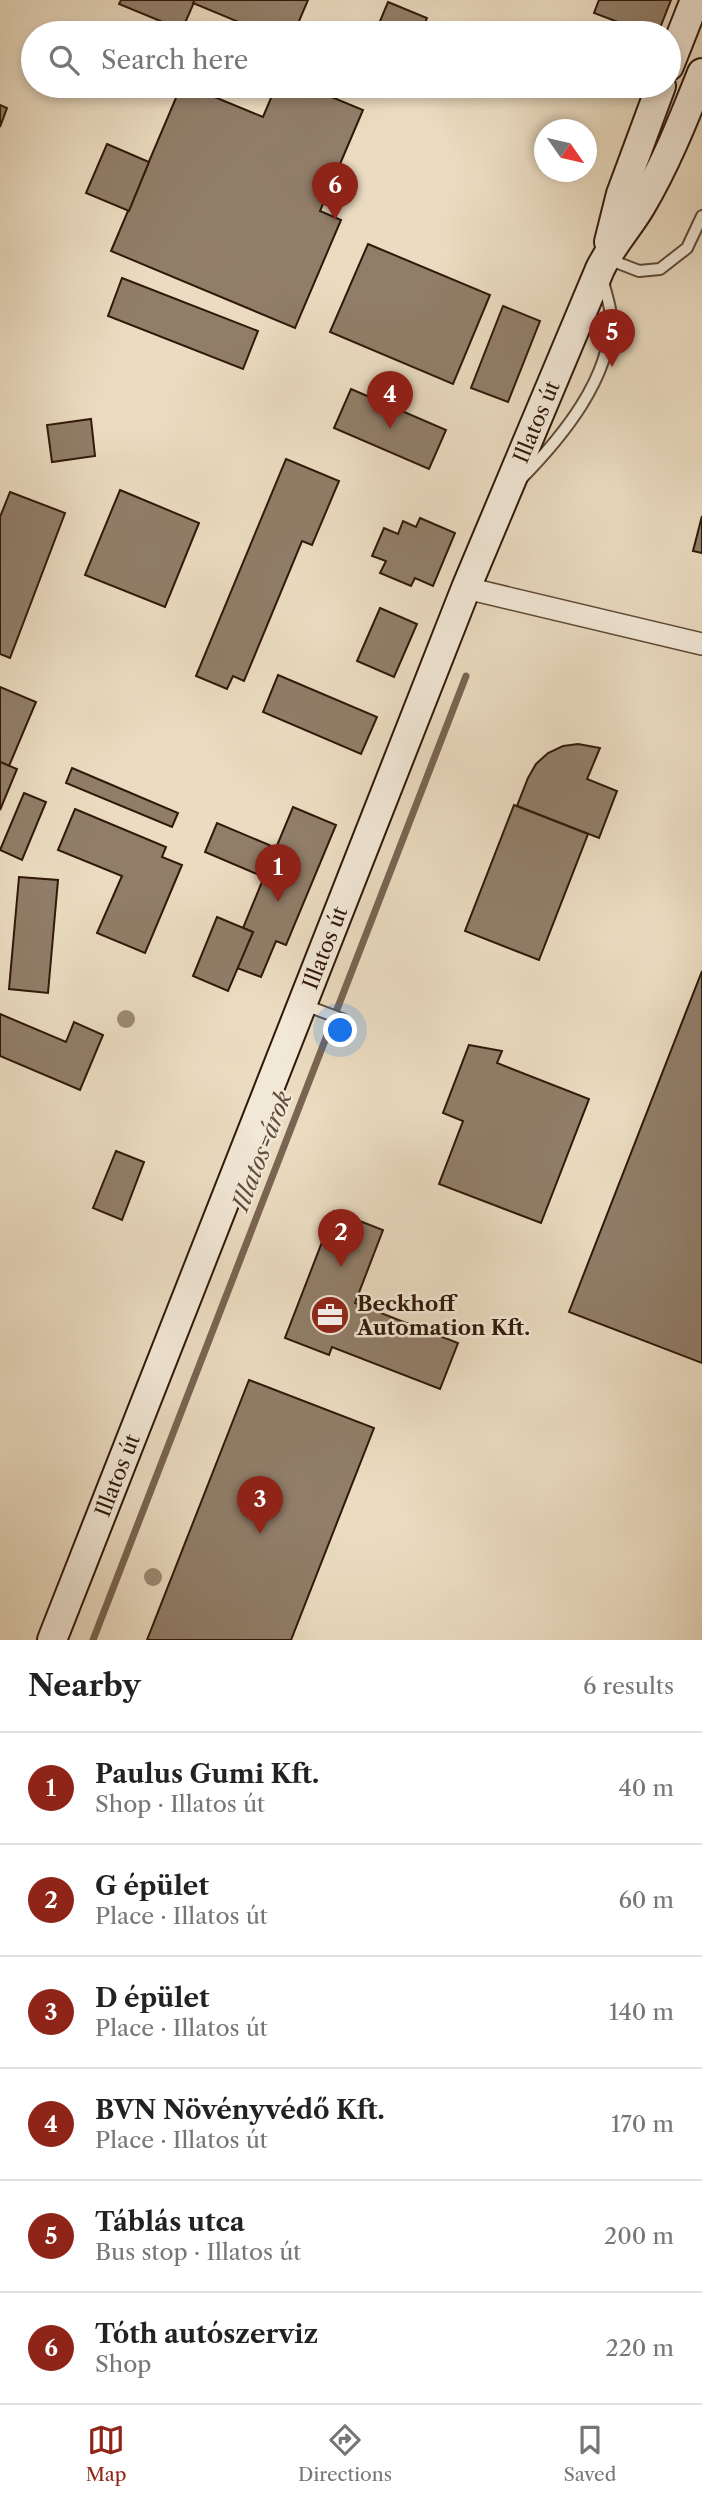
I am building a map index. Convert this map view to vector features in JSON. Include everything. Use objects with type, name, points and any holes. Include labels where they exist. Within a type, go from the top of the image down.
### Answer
[{"type":"street","points":[[681,36],[695,0]]},
{"type":"street","name":"Illatos út","points":[[603,264],[641,206],[677,138],[702,73]]},
{"type":"street","name":"Illatos út","points":[[52,1640],[315,1008],[466,588],[603,264],[621,194],[657,98]]},
{"type":"street","points":[[466,588],[702,644]]},
{"type":"lane","points":[[505,495],[571,422],[607,348],[611,316],[603,264],[639,271],[660,269],[687,248],[702,216]]},
{"type":"lane","points":[[315,1008],[342,1019]]},
{"type":"building","points":[[121,0],[195,0],[186,21],[160,21],[119,4]]},
{"type":"building","points":[[195,0],[308,0],[299,21],[236,21],[193,3]]},
{"type":"building","points":[[599,0],[671,0],[663,21],[615,21],[594,13]]},
{"type":"building","points":[[388,2],[427,18],[426,21],[380,21]]},
{"type":"building","points":[[176,98],[217,98],[263,117],[271,98],[334,98],[363,110],[320,211],[341,220],[295,328],[111,251]]},
{"type":"building","points":[[0,105],[7,108],[0,127]]},
{"type":"building","points":[[107,144],[149,162],[129,211],[86,193]]},
{"type":"building","points":[[368,244],[490,295],[453,384],[330,332]]},
{"type":"building","points":[[122,278],[258,331],[243,369],[108,316]]},
{"type":"building","points":[[503,306],[540,321],[508,402],[471,388]]},
{"type":"building","points":[[351,389],[446,430],[429,469],[334,428]]},
{"type":"building","points":[[91,419],[95,456],[52,462],[47,425]]},
{"type":"building","points":[[286,459],[339,481],[312,545],[302,541],[244,681],[233,676],[227,689],[196,676]]},
{"type":"building","points":[[120,490],[199,523],[165,607],[85,575]]},
{"type":"building","points":[[10,492],[65,513],[10,658],[0,654],[0,517]]},
{"type":"building","points":[[702,516],[702,553],[693,551]]},
{"type":"building","points":[[420,518],[455,533],[433,586],[415,578],[411,586],[380,573],[386,561],[372,556],[384,528],[398,534],[403,521],[416,527]]},
{"type":"building","points":[[380,608],[417,624],[394,677],[357,661]]},
{"type":"building","points":[[278,675],[377,717],[361,754],[263,712]]},
{"type":"building","points":[[0,687],[36,702],[9,766],[0,762]]},
{"type":"building","points":[[578,744],[600,748],[587,779],[617,791],[599,838],[517,806],[536,764],[548,753],[563,746]]},
{"type":"building","points":[[0,762],[17,769],[0,810]]},
{"type":"building","points":[[72,768],[178,813],[172,827],[66,783]]},
{"type":"building","points":[[24,793],[46,802],[22,860],[0,850]]},
{"type":"building","points":[[514,805],[588,834],[539,960],[465,931]]},
{"type":"building","points":[[293,807],[336,825],[286,945],[276,941],[261,977],[237,968],[253,932],[243,928],[264,877],[205,852],[217,823],[276,848]]},
{"type":"building","points":[[75,809],[166,847],[162,857],[182,865],[145,953],[97,933],[122,876],[58,850]]},
{"type":"building","points":[[19,877],[58,880],[48,993],[9,989]]},
{"type":"building","points":[[217,917],[253,932],[228,991],[193,976]]},
{"type":"building","points":[[702,971],[702,1363],[569,1312]]},
{"type":"building","points":[[0,1014],[66,1042],[74,1022],[103,1035],[80,1090],[0,1056]]},
{"type":"building","points":[[469,1045],[502,1051],[497,1063],[589,1099],[541,1223],[439,1184],[463,1121],[443,1113]]},
{"type":"building","points":[[116,1151],[144,1162],[122,1220],[93,1208]]},
{"type":"building","points":[[334,1211],[383,1230],[355,1303],[458,1343],[440,1389],[332,1347],[329,1355],[285,1338]]},
{"type":"building","points":[[249,1380],[374,1428],[291,1640],[147,1640]]},
{"type":"waterway","name":"Illatos-árok","points":[[93,1640],[466,676]]},
{"type":"place","name":"Tóth autószerviz","points":[[335,220]]},
{"type":"place","name":"Táblás utca","points":[[612,367]]},
{"type":"place","name":"BVN Növényvédő Kft.","points":[[390,429]]},
{"type":"place","name":"Paulus Gumi Kft.","points":[[278,902]]},
{"type":"place","name":"G épület","points":[[341,1267]]},
{"type":"place","name":"Beckhoff Automation Kft.","points":[[330,1315]]},
{"type":"place","name":"D épület","points":[[260,1534]]}]
